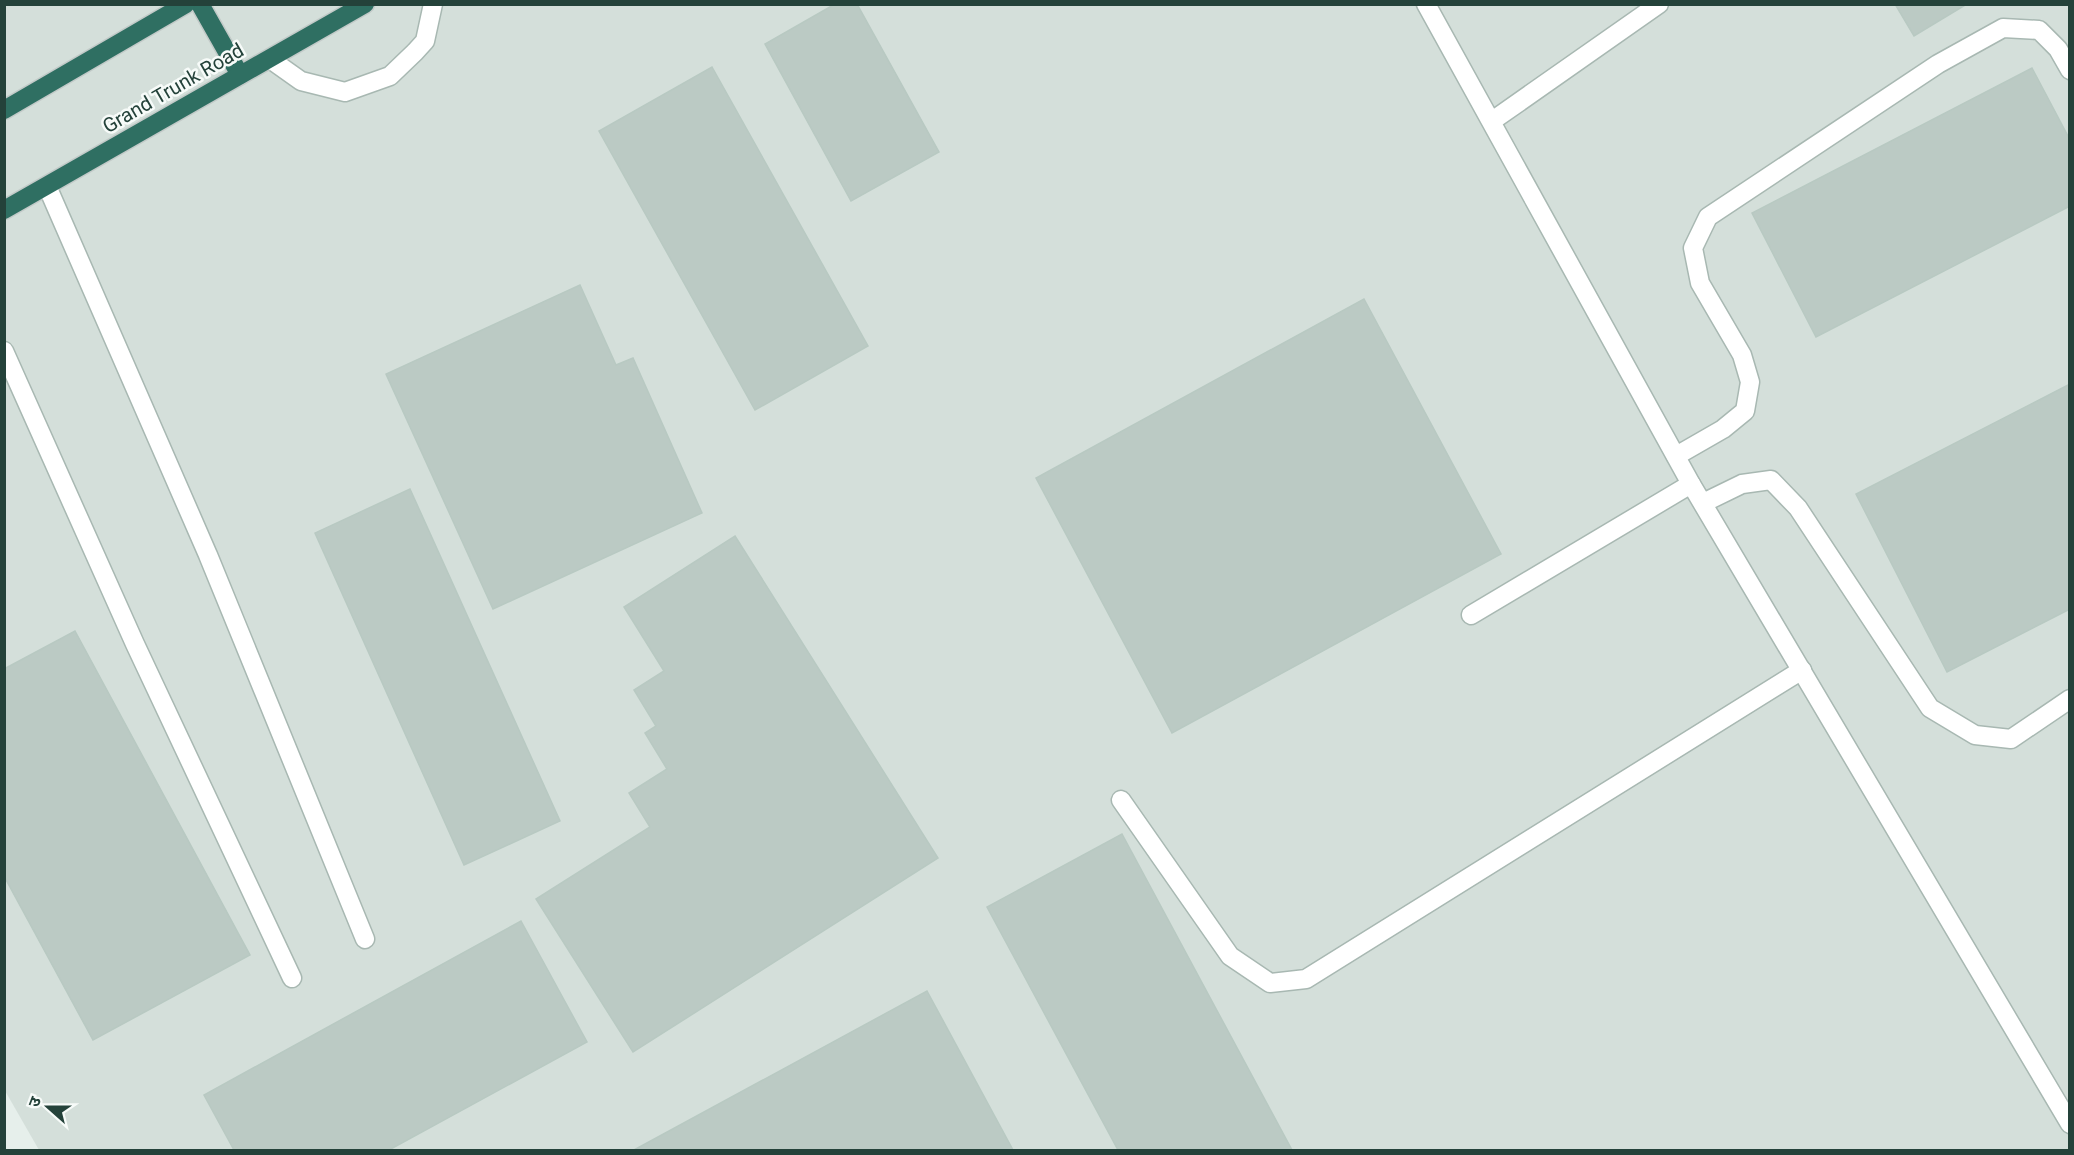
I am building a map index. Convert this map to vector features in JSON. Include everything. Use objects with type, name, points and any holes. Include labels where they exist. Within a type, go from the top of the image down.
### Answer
[{"type":"highway","points":[[4,110],[186,4]]},
{"type":"highway","points":[[200,4],[240,75]]},
{"type":"highway","name":"Grand Trunk Road","points":[[4,210],[365,4]]},
{"type":"lane","points":[[270,59],[301,81],[345,92],[390,76],[415,52],[426,41],[433,4]]},
{"type":"lane","points":[[1426,4],[1691,484],[2070,1124]]},
{"type":"lane","points":[[1492,121],[1659,4]]},
{"type":"lane","points":[[1676,456],[1723,429],[1745,411],[1750,382],[1742,355],[1700,283],[1693,248],[1708,217],[1938,64],[2003,28],[2039,30],[2058,49],[2070,70]]},
{"type":"lane","points":[[47,186],[208,555],[365,939]]},
{"type":"lane","points":[[4,351],[140,655],[292,978]]},
{"type":"lane","points":[[1703,503],[1742,484],[1770,480],[1798,508],[1930,708],[1975,735],[2011,739],[2070,699]]},
{"type":"lane","points":[[1471,615],[1691,484]]},
{"type":"lane","points":[[1121,800],[1230,956],[1270,983],[1306,979],[1802,670]]},
{"type":"shaded area","points":[[4,5],[2069,5],[2069,1150],[39,1150],[4,1089]]},
{"type":"building","points":[[835,4],[857,4],[939,152],[851,201],[765,44]]},
{"type":"building","points":[[1895,4],[1967,4],[1914,36]]},
{"type":"building","points":[[712,67],[868,346],[755,410],[599,131]]},
{"type":"building","points":[[2032,68],[2070,140],[2070,206],[1816,337],[1752,213]]},
{"type":"building","points":[[580,285],[616,365],[633,358],[702,513],[493,609],[386,374]]},
{"type":"building","points":[[1364,299],[1501,554],[1172,733],[1036,478]]},
{"type":"building","points":[[2070,384],[2070,609],[1947,672],[1856,494]]},
{"type":"building","points":[[410,489],[560,821],[464,865],[315,533]]},
{"type":"building","points":[[735,536],[938,858],[633,1052],[536,899],[650,827],[629,793],[667,769],[645,733],[656,726],[634,690],[664,671],[624,607]]},
{"type":"building","points":[[75,631],[250,955],[93,1040],[4,876],[4,669]]},
{"type":"building","points":[[1122,834],[1292,1150],[1118,1150],[987,907]]},
{"type":"building","points":[[521,921],[587,1042],[389,1150],[234,1150],[204,1095]]},
{"type":"building","points":[[927,991],[1013,1150],[634,1150]]}]
